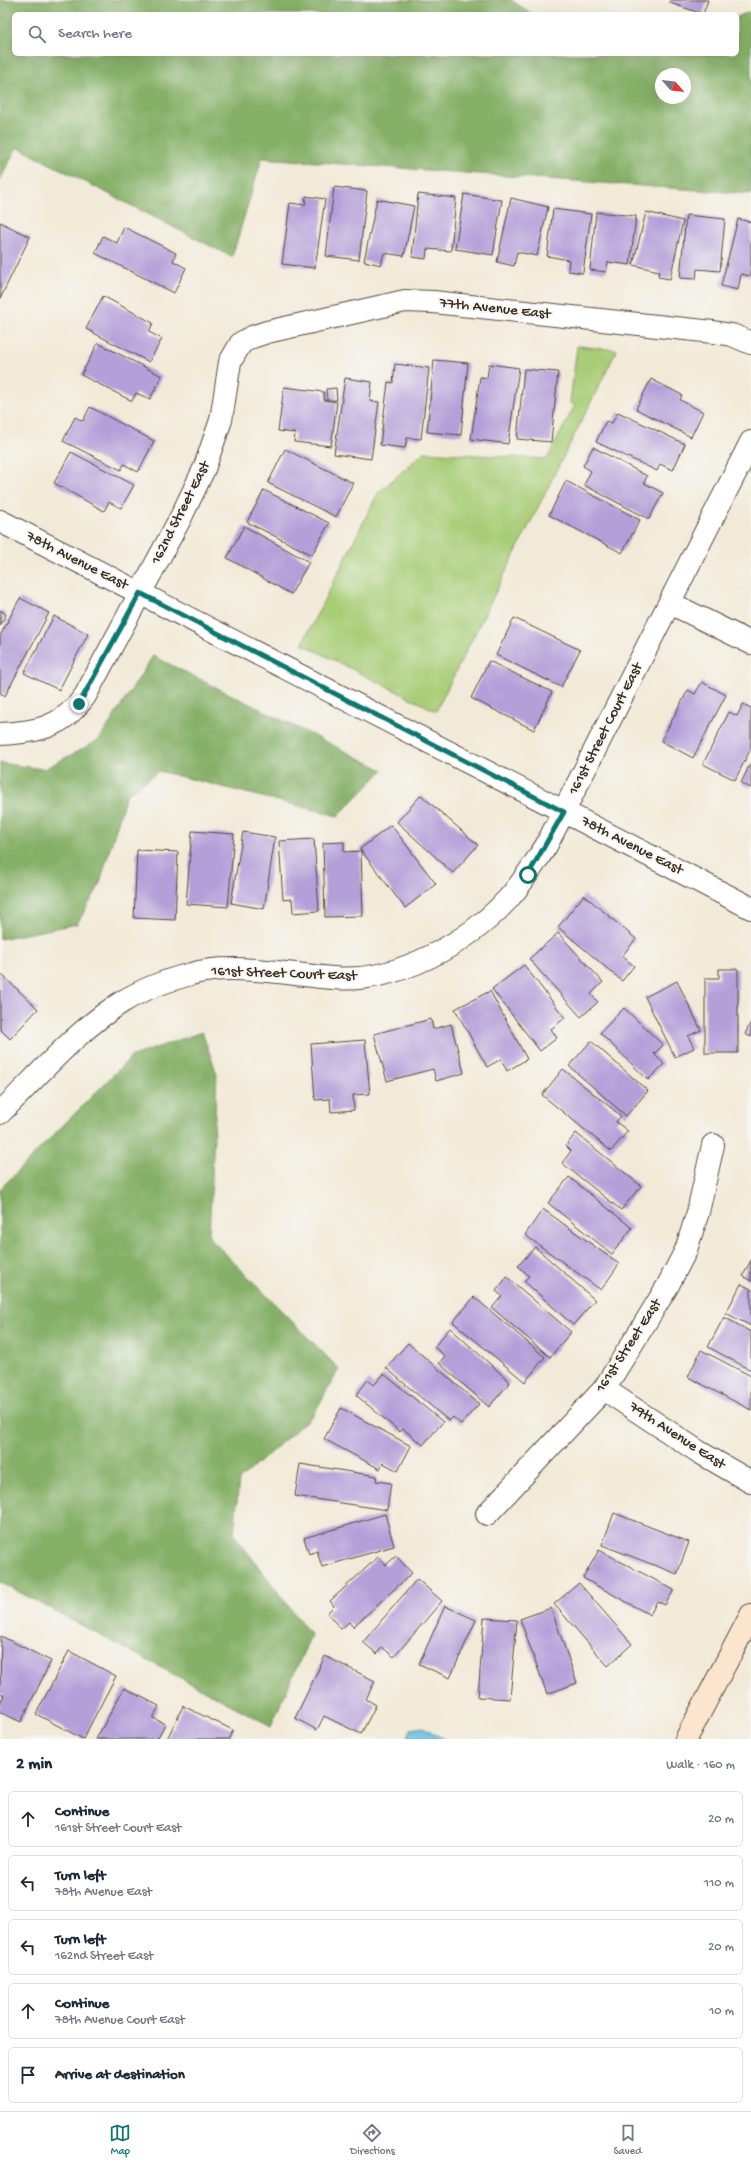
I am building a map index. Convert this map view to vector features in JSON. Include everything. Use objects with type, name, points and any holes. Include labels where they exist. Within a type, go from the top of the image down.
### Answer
[{"type":"main road","points":[[686,1739],[751,1615]]},
{"type":"street","name":"77th Avenue East","points":[[241,343],[252,336],[267,332],[405,301],[433,302],[713,332],[732,335],[751,343]]},
{"type":"street","name":"162nd Street East","points":[[0,734],[40,729],[64,718],[79,704],[181,517],[210,456],[221,420],[230,362],[241,343]]},
{"type":"street","name":"161st Street Court East","points":[[0,1113],[95,1023],[123,1002],[158,985],[192,973],[222,970],[259,971],[336,979],[373,976],[430,957],[461,938],[488,918],[508,899],[528,875],[564,812],[751,442]]},
{"type":"street","name":"78th Avenue East","points":[[0,522],[751,908]]},
{"type":"street","points":[[670,602],[751,644]]},
{"type":"street","name":"161st Street East","points":[[487,1514],[604,1388],[667,1287],[686,1250],[698,1212],[713,1145]]},
{"type":"street","name":"79th Avenue East","points":[[604,1388],[699,1452],[751,1482]]},
{"type":"green space","points":[[0,0],[511,0],[529,12],[12,12],[12,56],[739,56],[739,16],[751,11],[751,194],[262,158],[232,257],[17,147],[0,180]]},
{"type":"green space","points":[[577,346],[617,350],[436,711],[302,644],[378,493],[424,452],[547,459],[575,405],[570,403]]},
{"type":"green space","points":[[153,656],[383,770],[338,816],[159,771],[126,795],[99,886],[77,924],[0,939],[0,763],[44,769],[99,740]]},
{"type":"green space","points":[[202,1032],[217,1074],[209,1237],[339,1369],[313,1415],[239,1480],[234,1535],[311,1635],[271,1726],[0,1582],[0,1189],[132,1056]]},
{"type":"water","points":[[423,1727],[444,1739],[407,1739],[411,1729]]},
{"type":"building","points":[[671,0],[708,0],[704,12],[697,12],[670,3]]},
{"type":"building","points":[[334,187],[367,191],[359,260],[326,256]]},
{"type":"building","points":[[418,194],[456,198],[451,251],[427,249],[426,259],[412,257]]},
{"type":"building","points":[[464,194],[502,200],[493,255],[455,249]]},
{"type":"building","points":[[306,196],[325,199],[315,268],[282,264],[290,203],[305,205]]},
{"type":"building","points":[[511,198],[548,207],[537,256],[517,252],[514,266],[497,262]]},
{"type":"building","points":[[377,199],[414,206],[404,256],[384,253],[381,265],[364,261]]},
{"type":"building","points":[[553,209],[591,214],[583,273],[568,271],[569,260],[547,256]]},
{"type":"building","points":[[596,212],[636,216],[630,265],[608,262],[606,272],[590,270]]},
{"type":"building","points":[[646,212],[683,221],[670,279],[658,277],[659,271],[633,265]]},
{"type":"building","points":[[686,215],[725,219],[720,271],[697,269],[696,279],[680,278]]},
{"type":"building","points":[[738,219],[751,222],[751,276],[741,274],[738,290],[721,286]]},
{"type":"building","points":[[0,222],[30,237],[0,299]]},
{"type":"building","points":[[124,227],[176,253],[173,261],[186,268],[174,293],[95,253],[103,236],[117,243]]},
{"type":"building","points":[[103,296],[153,323],[149,332],[162,339],[149,362],[86,329]]},
{"type":"building","points":[[98,343],[162,376],[150,399],[136,393],[132,401],[81,375]]},
{"type":"building","points":[[434,360],[468,363],[461,435],[427,432]]},
{"type":"building","points":[[395,364],[429,368],[421,439],[407,438],[405,448],[380,445],[388,382],[393,383]]},
{"type":"building","points":[[489,364],[519,368],[508,444],[471,439],[480,377],[487,378]]},
{"type":"building","points":[[524,369],[558,372],[551,442],[517,439]]},
{"type":"building","points":[[345,378],[372,382],[370,401],[379,402],[371,459],[334,454]]},
{"type":"building","points":[[651,379],[682,395],[680,400],[703,412],[691,437],[636,409]]},
{"type":"building","points":[[284,387],[324,392],[324,400],[337,402],[331,446],[294,442],[295,433],[278,431]]},
{"type":"building","points":[[336,388],[337,400],[327,400],[326,389]]},
{"type":"building","points":[[90,407],[154,441],[138,472],[124,464],[121,470],[63,441],[75,417],[83,421]]},
{"type":"building","points":[[618,412],[685,444],[673,470],[660,464],[657,471],[596,442],[606,421],[612,423]]},
{"type":"building","points":[[593,447],[647,476],[644,483],[663,493],[649,519],[584,485],[591,471],[583,466]]},
{"type":"building","points":[[285,449],[353,483],[336,517],[268,483]]},
{"type":"building","points":[[71,452],[134,485],[121,508],[109,502],[104,511],[54,483]]},
{"type":"building","points":[[566,481],[640,520],[622,553],[549,515]]},
{"type":"building","points":[[264,490],[329,523],[312,555],[247,522]]},
{"type":"building","points":[[244,526],[309,562],[291,594],[227,558]]},
{"type":"building","points":[[20,598],[49,613],[5,696],[0,693],[0,636]]},
{"type":"building","points":[[0,610],[6,614],[0,626]]},
{"type":"building","points":[[54,616],[88,634],[59,690],[24,673]]},
{"type":"building","points":[[514,618],[580,650],[561,687],[496,655]]},
{"type":"building","points":[[489,661],[552,692],[534,730],[471,698]]},
{"type":"building","points":[[702,682],[726,695],[693,758],[661,741],[688,690],[695,694]]},
{"type":"building","points":[[743,704],[751,708],[751,748],[735,780],[703,764],[729,712],[737,716]]},
{"type":"building","points":[[751,762],[751,788],[741,783]]},
{"type":"building","points":[[421,795],[478,845],[453,873],[397,822]]},
{"type":"building","points":[[391,825],[436,884],[405,908],[360,849]]},
{"type":"building","points":[[192,831],[234,834],[228,907],[186,904]]},
{"type":"building","points":[[243,832],[275,837],[264,909],[231,903]]},
{"type":"building","points":[[314,839],[319,911],[293,913],[292,899],[283,900],[279,841]]},
{"type":"building","points":[[344,842],[344,852],[361,851],[363,916],[325,917],[323,843]]},
{"type":"building","points":[[137,850],[178,852],[175,920],[134,918]]},
{"type":"building","points":[[584,895],[636,939],[622,956],[634,966],[622,981],[558,927]]},
{"type":"building","points":[[558,933],[603,982],[591,994],[598,1002],[581,1017],[529,959]]},
{"type":"building","points":[[524,965],[565,1018],[551,1029],[557,1038],[540,1051],[492,989]]},
{"type":"building","points":[[719,969],[738,969],[738,1053],[705,1053],[705,978],[719,978]]},
{"type":"building","points":[[0,973],[38,1009],[10,1039],[0,1029]]},
{"type":"building","points":[[677,981],[701,1030],[688,1036],[694,1048],[675,1057],[645,997]]},
{"type":"building","points":[[490,991],[527,1059],[507,1071],[501,1059],[487,1067],[455,1009]]},
{"type":"building","points":[[624,1008],[663,1045],[654,1054],[664,1064],[648,1080],[600,1033]]},
{"type":"building","points":[[431,1019],[433,1029],[451,1024],[464,1073],[436,1081],[433,1069],[387,1081],[374,1034]]},
{"type":"building","points":[[751,1022],[751,1037],[745,1034]]},
{"type":"building","points":[[365,1040],[370,1094],[353,1095],[354,1110],[331,1112],[330,1099],[315,1100],[311,1044]]},
{"type":"building","points":[[591,1041],[648,1091],[626,1116],[569,1066]]},
{"type":"building","points":[[563,1069],[621,1116],[616,1122],[628,1131],[611,1151],[542,1095]]},
{"type":"building","points":[[576,1133],[641,1186],[621,1210],[562,1163],[571,1151],[566,1146]]},
{"type":"building","points":[[569,1177],[632,1228],[612,1254],[548,1203]]},
{"type":"building","points":[[543,1209],[619,1264],[601,1290],[525,1235]]},
{"type":"building","points":[[535,1247],[595,1300],[573,1325],[524,1281],[529,1276],[518,1266]]},
{"type":"building","points":[[751,1260],[751,1281],[743,1276]]},
{"type":"building","points":[[507,1277],[571,1332],[550,1357],[492,1308],[502,1296],[496,1291]]},
{"type":"building","points":[[741,1284],[751,1289],[751,1326],[726,1313]]},
{"type":"building","points":[[474,1297],[545,1357],[525,1382],[453,1322]]},
{"type":"building","points":[[724,1317],[751,1332],[751,1370],[708,1347]]},
{"type":"building","points":[[450,1328],[510,1382],[489,1407],[439,1363],[445,1356],[434,1347]]},
{"type":"building","points":[[408,1343],[479,1404],[461,1424],[453,1417],[449,1421],[386,1368]]},
{"type":"building","points":[[701,1350],[751,1376],[751,1410],[688,1377]]},
{"type":"building","points":[[384,1374],[443,1422],[423,1445],[403,1429],[400,1432],[356,1395],[368,1380],[374,1385]]},
{"type":"building","points":[[341,1408],[411,1446],[398,1471],[383,1463],[380,1469],[324,1439]]},
{"type":"building","points":[[300,1464],[377,1476],[376,1481],[391,1483],[387,1510],[295,1496]]},
{"type":"building","points":[[614,1513],[689,1542],[677,1574],[602,1545]]},
{"type":"building","points":[[385,1514],[394,1546],[322,1567],[317,1551],[309,1554],[304,1538]]},
{"type":"building","points":[[599,1550],[674,1590],[665,1605],[657,1601],[650,1615],[583,1578]]},
{"type":"building","points":[[396,1556],[412,1573],[353,1627],[349,1622],[341,1629],[327,1613],[334,1606],[330,1601],[378,1557],[386,1565]]},
{"type":"building","points":[[417,1579],[442,1601],[394,1657],[382,1647],[377,1654],[363,1642]]},
{"type":"building","points":[[579,1583],[632,1644],[608,1666],[554,1604]]},
{"type":"building","points":[[445,1606],[476,1620],[450,1678],[419,1664]]},
{"type":"building","points":[[551,1608],[577,1683],[547,1694],[520,1619]]},
{"type":"building","points":[[484,1618],[517,1620],[510,1699],[478,1697]]},
{"type":"building","points":[[1,1636],[51,1661],[21,1722],[0,1712],[0,1703],[4,1695],[0,1693]]},
{"type":"building","points":[[69,1651],[116,1676],[83,1739],[36,1714]]},
{"type":"building","points":[[325,1656],[375,1681],[366,1699],[376,1705],[361,1734],[324,1716],[317,1730],[295,1718]]},
{"type":"building","points":[[124,1688],[159,1706],[153,1718],[165,1724],[157,1739],[96,1739]]},
{"type":"building","points":[[183,1706],[233,1730],[229,1739],[167,1739]]},
{"type":"route","points":[[79,704],[85,696],[140,593],[564,812],[546,846],[528,875]]}]
